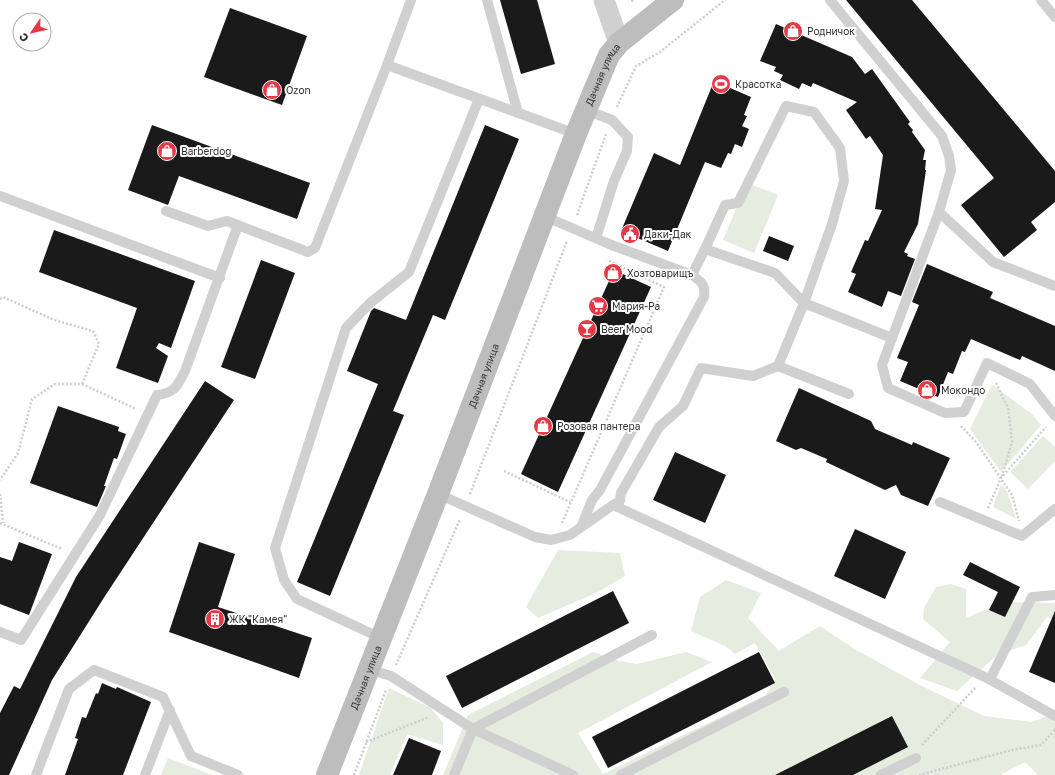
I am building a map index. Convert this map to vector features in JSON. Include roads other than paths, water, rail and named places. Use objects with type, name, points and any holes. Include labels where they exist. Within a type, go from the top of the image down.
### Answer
[{"type":"street","points":[[604,0],[618,43]]},
{"type":"street","name":"Дачная улица","points":[[327,775],[438,494],[576,134],[609,55],[618,43],[673,0]]},
{"type":"lane","points":[[166,211],[208,226],[224,221],[238,225],[308,252],[315,248],[387,65],[410,0]]},
{"type":"lane","points":[[487,0],[518,113]]},
{"type":"lane","points":[[830,0],[942,136],[950,156],[951,170],[939,212],[882,365],[888,388],[945,412],[964,412],[987,363],[1030,384],[1053,419]]},
{"type":"lane","points":[[1041,0],[1055,16]]},
{"type":"lane","points":[[387,65],[576,134]]},
{"type":"lane","points":[[381,638],[297,599],[284,580],[275,548],[346,328],[370,304],[409,272],[479,99]]},
{"type":"lane","points":[[692,275],[706,249],[725,205],[738,203],[786,106],[814,112],[840,148],[844,181],[832,224],[804,303],[778,366]]},
{"type":"lane","points":[[586,110],[612,120],[628,137],[627,151],[614,181],[596,238]]},
{"type":"lane","points":[[0,196],[220,278]]},
{"type":"lane","points":[[939,212],[993,262],[1055,286]]},
{"type":"lane","points":[[544,216],[572,229],[692,275],[704,284],[705,289],[704,297],[600,490],[592,500],[582,525]]},
{"type":"lane","points":[[0,632],[21,640],[100,515],[147,414],[157,396],[168,394],[177,386],[185,371],[238,225]]},
{"type":"lane","points":[[706,249],[775,273],[804,303],[892,338]]},
{"type":"lane","points":[[438,494],[535,537],[552,540],[570,535],[582,525],[620,502],[621,493],[658,427],[683,406],[701,368],[753,376],[778,366],[849,394]]},
{"type":"lane","points":[[940,502],[1022,536],[1055,509]]},
{"type":"lane","points":[[613,505],[988,678],[1055,716]]},
{"type":"lane","points":[[988,678],[1032,597],[1055,596]]},
{"type":"lane","points":[[454,775],[472,729],[652,635]]},
{"type":"lane","points":[[368,669],[391,676],[472,729],[573,775]]},
{"type":"lane","points":[[36,775],[69,689],[91,671],[96,670],[161,695],[165,699],[191,756],[238,775]]},
{"type":"lane","points":[[621,775],[784,692]]},
{"type":"lane","points":[[145,775],[170,710]]},
{"type":"lane","points":[[881,775],[912,760]]},
{"type":"place","name":"Родничок","points":[[793,31]]},
{"type":"place","name":"Красотка","points":[[721,84]]},
{"type":"place","name":"Ozon","points":[[272,90]]},
{"type":"place","name":"Barberdog","points":[[167,151]]},
{"type":"place","name":"Даки-Дак","points":[[630,234]]},
{"type":"place","name":"Хозтоварищъ","points":[[613,273]]},
{"type":"place","name":"Мария-Ра","points":[[598,306]]},
{"type":"place","name":"Beer Mood","points":[[587,329]]},
{"type":"place","name":"Мокондо","points":[[927,390]]},
{"type":"place","name":"Розовая пантера","points":[[543,426]]},
{"type":"place","name":"ЖК \"Камея\"","points":[[215,619]]}]
